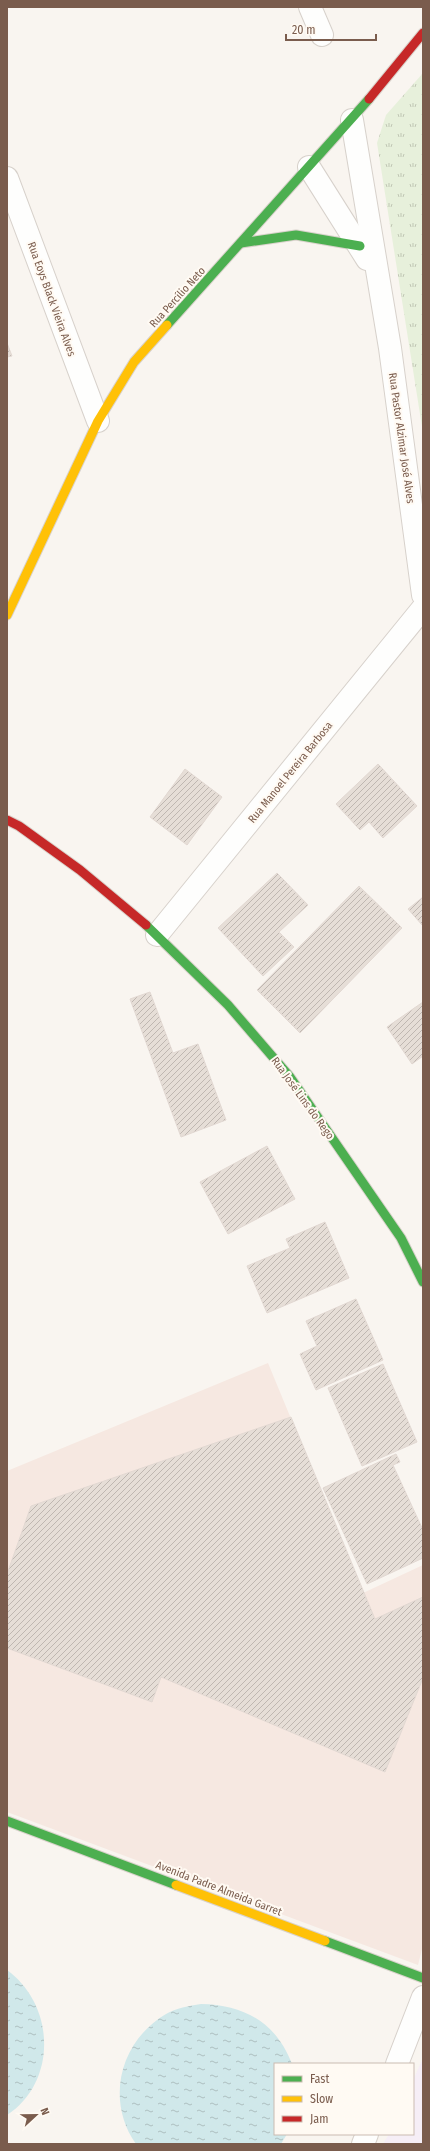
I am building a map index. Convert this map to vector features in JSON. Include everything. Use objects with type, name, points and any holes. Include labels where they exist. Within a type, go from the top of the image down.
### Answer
[{"type":"street","points":[[310,7],[322,35]]},
{"type":"street","name":"Rua Percílio Neto","points":[[7,615],[98,421],[134,362],[352,120],[423,33]]},
{"type":"street","name":"Rua Pastor Alzimar José Alves","points":[[352,120],[390,348],[423,595]]},
{"type":"street","name":"Rua Pastor Alzimar José Alves","points":[[310,167],[360,246],[379,281]]},
{"type":"street","name":"Rua Eoys Black Vieira Alves","points":[[7,178],[98,421]]},
{"type":"street","points":[[241,243],[296,235],[360,246]]},
{"type":"street","name":"Rua Manoel Pereira Barbosa","points":[[157,935],[423,608]]},
{"type":"street","name":"Rua José Lins do Rego","points":[[7,820],[19,826],[80,870],[157,935],[228,1005],[290,1077],[402,1238],[423,1282]]},
{"type":"street","name":"Avenida Padre Almeida Garret","points":[[7,1821],[423,1978]]},
{"type":"street","points":[[397,2063],[423,1997]]},
{"type":"shaded area","points":[[268,1363],[363,1593],[423,1565],[423,1945],[418,1965],[7,1812],[7,1471]]},
{"type":"shaded area","points":[[423,2058],[423,2144],[383,2144],[388,2135],[414,2135],[414,2078]]},
{"type":"green space","points":[[423,73],[423,433],[377,143],[386,115]]},
{"type":"water","points":[[7,1970],[23,1985],[34,2003],[42,2022],[44,2043],[42,2063],[35,2083],[24,2100],[7,2115]]},
{"type":"water","points":[[201,2004],[217,2005],[244,2012],[268,2027],[277,2037],[292,2063],[274,2063],[274,2135],[286,2135],[281,2144],[136,2144],[127,2127],[121,2109],[120,2091],[122,2073],[128,2055],[150,2026],[166,2014],[187,2006]]},
{"type":"building","points":[[7,343],[12,356],[7,357]]},
{"type":"building","points":[[378,764],[417,806],[383,838],[369,822],[360,830],[336,804]]},
{"type":"building","points":[[185,769],[222,797],[187,845],[150,817]]},
{"type":"building","points":[[277,873],[308,905],[279,932],[294,947],[263,976],[218,928]]},
{"type":"building","points":[[359,886],[402,928],[300,1033],[257,990]]},
{"type":"building","points":[[423,897],[423,926],[408,909]]},
{"type":"building","points":[[150,992],[173,1053],[198,1044],[226,1120],[181,1137],[130,999]]},
{"type":"building","points":[[423,1002],[423,1056],[412,1064],[387,1027]]},
{"type":"building","points":[[267,1146],[295,1199],[228,1234],[200,1182]]},
{"type":"building","points":[[325,1222],[349,1278],[267,1313],[247,1266],[290,1248],[286,1239]]},
{"type":"building","points":[[356,1299],[383,1360],[316,1390],[300,1354],[317,1346],[306,1321]]},
{"type":"building","points":[[383,1364],[417,1442],[362,1466],[328,1388]]},
{"type":"building","points":[[291,1417],[375,1619],[423,1597],[423,1678],[385,1772],[161,1677],[152,1702],[7,1648],[7,1574],[31,1506]]},
{"type":"building","points":[[396,1454],[400,1462],[393,1465],[423,1530],[423,1558],[367,1584],[323,1488]]},
{"type":"traffic: fast","points":[[167,325],[369,99]]},
{"type":"traffic: fast","points":[[241,243],[296,235],[360,246]]},
{"type":"traffic: fast","points":[[146,925],[228,1005],[290,1077],[401,1238],[423,1282]]},
{"type":"traffic: fast","points":[[7,1821],[176,1885]]},
{"type":"traffic: fast","points":[[325,1941],[423,1978]]},
{"type":"traffic: slow","points":[[7,615],[98,421],[134,362],[167,325]]},
{"type":"traffic: slow","points":[[176,1885],[325,1941]]},
{"type":"traffic: jam","points":[[369,99],[423,33]]},
{"type":"traffic: jam","points":[[7,820],[19,826],[80,870],[146,925]]}]
